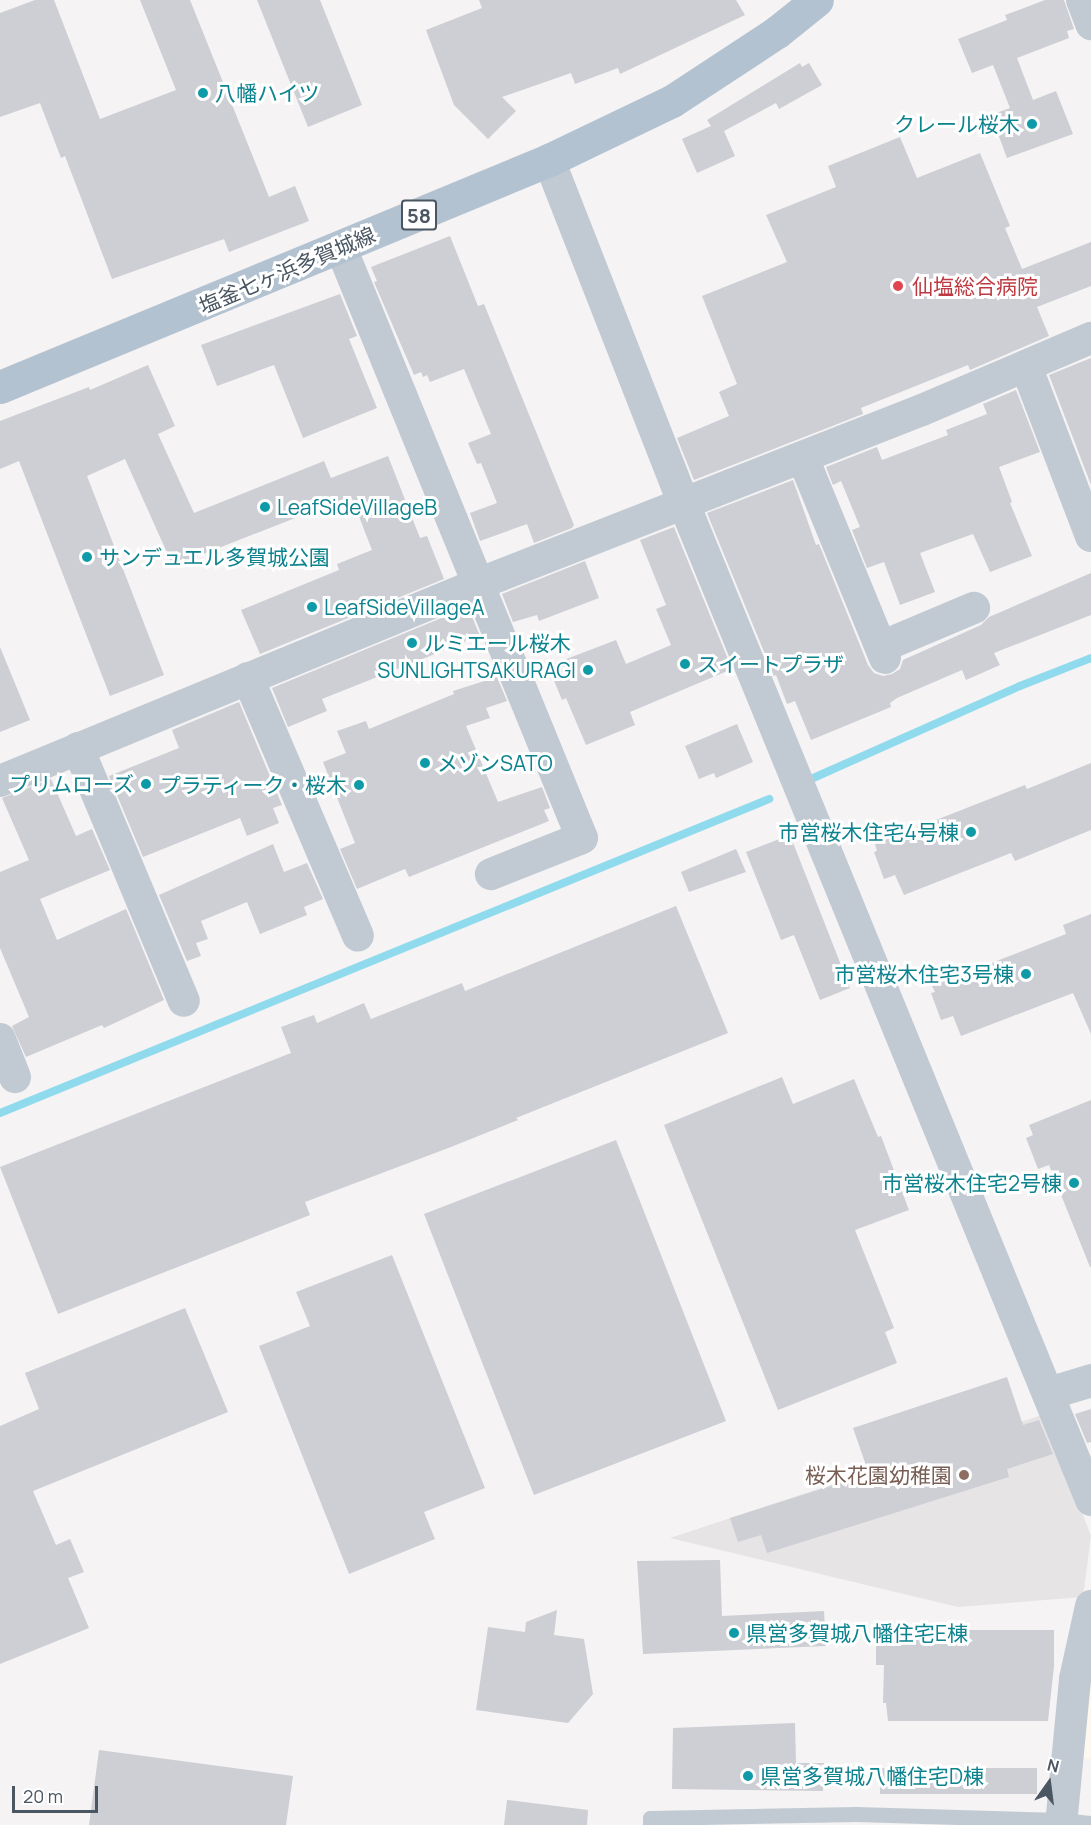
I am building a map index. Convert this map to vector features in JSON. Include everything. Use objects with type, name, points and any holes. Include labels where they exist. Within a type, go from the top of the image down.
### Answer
[{"type":"main road","name":"塩釜七ヶ浜多賀城線","points":[[0,387],[341,248],[549,160],[672,101],[777,32],[817,0]]},
{"type":"street","points":[[1082,0],[1091,24]]},
{"type":"street","points":[[549,160],[684,504],[1091,1500]]},
{"type":"street","points":[[341,248],[582,838],[491,874]]},
{"type":"street","points":[[0,782],[478,584],[803,458],[1091,338]]},
{"type":"street","points":[[1026,366],[1091,536]]},
{"type":"street","points":[[803,458],[883,653],[974,608]]},
{"type":"street","points":[[248,678],[358,936]]},
{"type":"street","points":[[78,748],[184,1001]]},
{"type":"street","points":[[0,1039],[15,1077]]},
{"type":"street","points":[[1048,1393],[1091,1380]]},
{"type":"street","points":[[1071,1823],[1075,1679],[1091,1606]]},
{"type":"lane","points":[[650,1825],[650,1818],[856,1814],[1071,1823]]},
{"type":"shaded area","name":"桜木花園幼稚園","points":[[1045,1414],[1091,1536],[1083,1597],[958,1607],[670,1538]]},
{"type":"shaded area","points":[[1091,1664],[1091,1759],[1077,1758]]},
{"type":"building","points":[[35,0],[54,0],[100,119],[176,90],[140,0],[190,0],[269,197],[295,186],[309,221],[229,252],[224,239],[112,279],[65,156],[61,158],[40,103],[0,117],[0,13]]},
{"type":"building","points":[[257,0],[320,0],[362,105],[308,127]]},
{"type":"building","points":[[479,0],[736,0],[745,15],[620,74],[618,68],[575,84],[571,73],[502,97],[516,111],[488,139],[454,105],[426,30],[482,8]]},
{"type":"building","points":[[1045,0],[1064,0],[1074,29],[1067,31],[1069,38],[1017,58],[1033,100],[1056,91],[1073,134],[1007,158],[991,115],[1010,108],[993,65],[972,73],[958,39],[1007,20],[1005,15]]},
{"type":"building","points":[[800,63],[802,67],[809,63],[822,85],[779,109],[776,103],[724,131],[735,156],[697,173],[682,139],[711,126],[707,120]]},
{"type":"building","points":[[900,137],[917,178],[980,153],[1010,226],[1005,228],[1022,269],[1091,242],[1091,286],[1037,307],[1049,336],[970,370],[968,365],[861,408],[863,414],[694,480],[677,438],[729,416],[719,392],[737,384],[702,296],[787,262],[766,215],[836,187],[828,166]]},
{"type":"building","points":[[450,236],[478,306],[484,304],[574,525],[572,528],[534,543],[527,524],[480,541],[470,513],[497,503],[481,463],[477,464],[468,443],[491,434],[464,369],[430,382],[427,375],[423,377],[421,372],[414,375],[374,282],[377,281],[371,267]]},
{"type":"building","points":[[340,294],[357,336],[349,339],[377,408],[303,438],[274,365],[217,386],[201,345]]},
{"type":"building","points":[[1091,358],[1091,485],[1049,375]]},
{"type":"building","points":[[148,365],[175,426],[158,434],[194,513],[324,461],[331,478],[388,456],[420,538],[427,536],[444,579],[260,654],[241,610],[339,570],[337,564],[372,550],[351,496],[173,566],[125,459],[87,476],[164,675],[110,696],[19,461],[0,469],[0,421],[89,387],[90,390]]},
{"type":"building","points":[[1016,390],[1040,452],[999,467],[1012,502],[1010,503],[1032,556],[990,572],[973,534],[920,553],[935,592],[900,605],[884,562],[867,568],[852,530],[860,527],[841,481],[833,485],[826,467],[877,447],[882,460],[948,435],[946,430],[987,414],[983,404]]},
{"type":"building","points":[[793,480],[816,545],[819,544],[868,665],[874,673],[883,676],[892,674],[900,669],[903,660],[981,625],[989,617],[1091,573],[1091,615],[994,653],[1000,665],[966,680],[962,670],[897,698],[890,703],[891,707],[811,740],[795,701],[787,704],[776,675],[774,676],[707,513]]},
{"type":"building","points":[[674,527],[732,669],[630,712],[635,725],[586,745],[566,698],[562,700],[548,666],[616,640],[626,664],[671,645],[656,609],[666,605],[640,540]]},
{"type":"building","points":[[585,561],[599,598],[539,621],[537,615],[513,622],[502,594]]},
{"type":"building","points":[[468,607],[480,636],[322,699],[327,711],[288,727],[272,688]]},
{"type":"building","points":[[0,647],[30,720],[0,732]]},
{"type":"building","points":[[497,677],[507,701],[486,708],[490,718],[466,726],[498,802],[542,787],[550,808],[544,810],[549,821],[409,877],[405,869],[357,889],[340,849],[355,843],[323,762],[346,753],[337,731],[366,721],[369,729],[454,694],[453,691]]},
{"type":"building","points":[[239,702],[282,805],[273,808],[279,823],[247,836],[240,818],[143,857],[109,776],[179,748],[172,730]]},
{"type":"building","points":[[737,724],[753,762],[716,778],[714,773],[699,779],[685,746]]},
{"type":"building","name":"市営桜木住宅4号棟","points":[[1091,763],[1091,830],[1015,861],[1011,853],[904,895],[895,875],[884,879],[874,852],[877,851],[875,844],[1025,785],[1027,789]]},
{"type":"building","points":[[51,779],[76,836],[92,829],[110,870],[40,899],[57,940],[126,909],[164,1000],[104,1028],[102,1025],[26,1057],[12,1026],[29,1017],[0,948],[0,872],[29,860],[2,798]]},
{"type":"building","points":[[790,835],[850,988],[820,1000],[794,935],[781,940],[746,852]]},
{"type":"building","points":[[273,844],[284,872],[307,863],[323,899],[304,907],[307,915],[260,934],[247,902],[201,921],[208,939],[196,943],[201,956],[187,961],[159,895]]},
{"type":"building","points":[[736,849],[746,872],[689,892],[681,872]]},
{"type":"building","points":[[676,906],[728,1033],[516,1118],[518,1120],[451,1147],[305,1202],[310,1215],[58,1314],[0,1167],[291,1053],[281,1027],[314,1015],[317,1023],[364,1003],[371,1019],[462,983],[465,991]]},
{"type":"building","name":"市営桜木住宅3号棟","points":[[1091,914],[1091,1034],[1073,993],[961,1036],[953,1016],[941,1020],[931,993],[935,992],[932,986],[1066,934],[1063,925]]},
{"type":"building","points":[[782,1077],[793,1104],[854,1079],[878,1137],[881,1136],[909,1210],[855,1230],[894,1328],[885,1332],[897,1363],[778,1410],[664,1125]]},
{"type":"building","name":"市営桜木住宅2号棟","points":[[1091,1100],[1090,1267],[1049,1165],[1038,1169],[1026,1138],[1033,1135],[1029,1125]]},
{"type":"building","points":[[616,1140],[726,1421],[534,1495],[424,1214]]},
{"type":"building","points":[[392,1255],[485,1488],[424,1512],[435,1539],[349,1574],[259,1346],[310,1326],[296,1292]]},
{"type":"building","points":[[185,1308],[228,1412],[33,1491],[56,1545],[70,1539],[84,1572],[68,1578],[89,1628],[0,1664],[0,1426],[39,1409],[25,1373]]},
{"type":"building","points":[[1007,1377],[1023,1425],[1039,1420],[1053,1454],[1007,1469],[1009,1477],[767,1553],[761,1535],[738,1542],[730,1518],[869,1474],[853,1428]]},
{"type":"building","points":[[1091,1409],[1091,1442],[1087,1443],[1075,1414]]},
{"type":"building","points":[[720,1560],[722,1616],[824,1611],[826,1646],[643,1654],[637,1561]]},
{"type":"building","points":[[557,1610],[554,1635],[584,1639],[593,1694],[568,1723],[476,1710],[488,1627],[525,1632],[526,1622]]},
{"type":"building","points":[[876,1630],[1054,1630],[1054,1666],[1048,1721],[888,1721],[886,1703],[883,1703],[884,1665],[876,1665]]},
{"type":"building","points":[[795,1723],[796,1763],[824,1763],[823,1791],[672,1789],[673,1728]]},
{"type":"building","points":[[99,1750],[293,1776],[286,1825],[89,1825]]},
{"type":"building","points":[[880,1768],[1037,1768],[1037,1794],[880,1794]]},
{"type":"building","points":[[507,1800],[588,1810],[587,1825],[504,1825]]},
{"type":"waterway","points":[[811,779],[1020,686],[1091,658]]},
{"type":"waterway","points":[[0,1113],[769,799]]},
{"type":"place","name":"八幡ハイツ","points":[[203,93]]},
{"type":"place","name":"クレール桜木","points":[[1032,124]]},
{"type":"place","name":"仙塩総合病院","points":[[898,286]]},
{"type":"place","name":"LeafSideVillageB","points":[[265,507]]},
{"type":"place","name":"サンデュエル多賀城公園","points":[[87,557]]},
{"type":"place","name":"LeafSideVillageA","points":[[312,607]]},
{"type":"place","name":"ルミエール桜木","points":[[412,643]]},
{"type":"place","name":"スイートプラザ","points":[[685,664]]},
{"type":"place","name":"SUNLIGHTSAKURAGI","points":[[588,670]]},
{"type":"place","name":"メゾンSATO","points":[[425,763]]},
{"type":"place","name":"プリムローズ","points":[[146,784]]},
{"type":"place","name":"プラティーク・桜木","points":[[359,785]]},
{"type":"place","name":"市営桜木住宅4号棟","points":[[971,832]]},
{"type":"place","name":"市営桜木住宅3号棟","points":[[1026,974]]},
{"type":"place","name":"市営桜木住宅2号棟","points":[[1074,1183]]},
{"type":"place","name":"桜木花園幼稚園","points":[[964,1475]]},
{"type":"place","name":"県営多賀城八幡住宅E棟","points":[[734,1633]]},
{"type":"place","name":"県営多賀城八幡住宅D棟","points":[[748,1776]]}]
